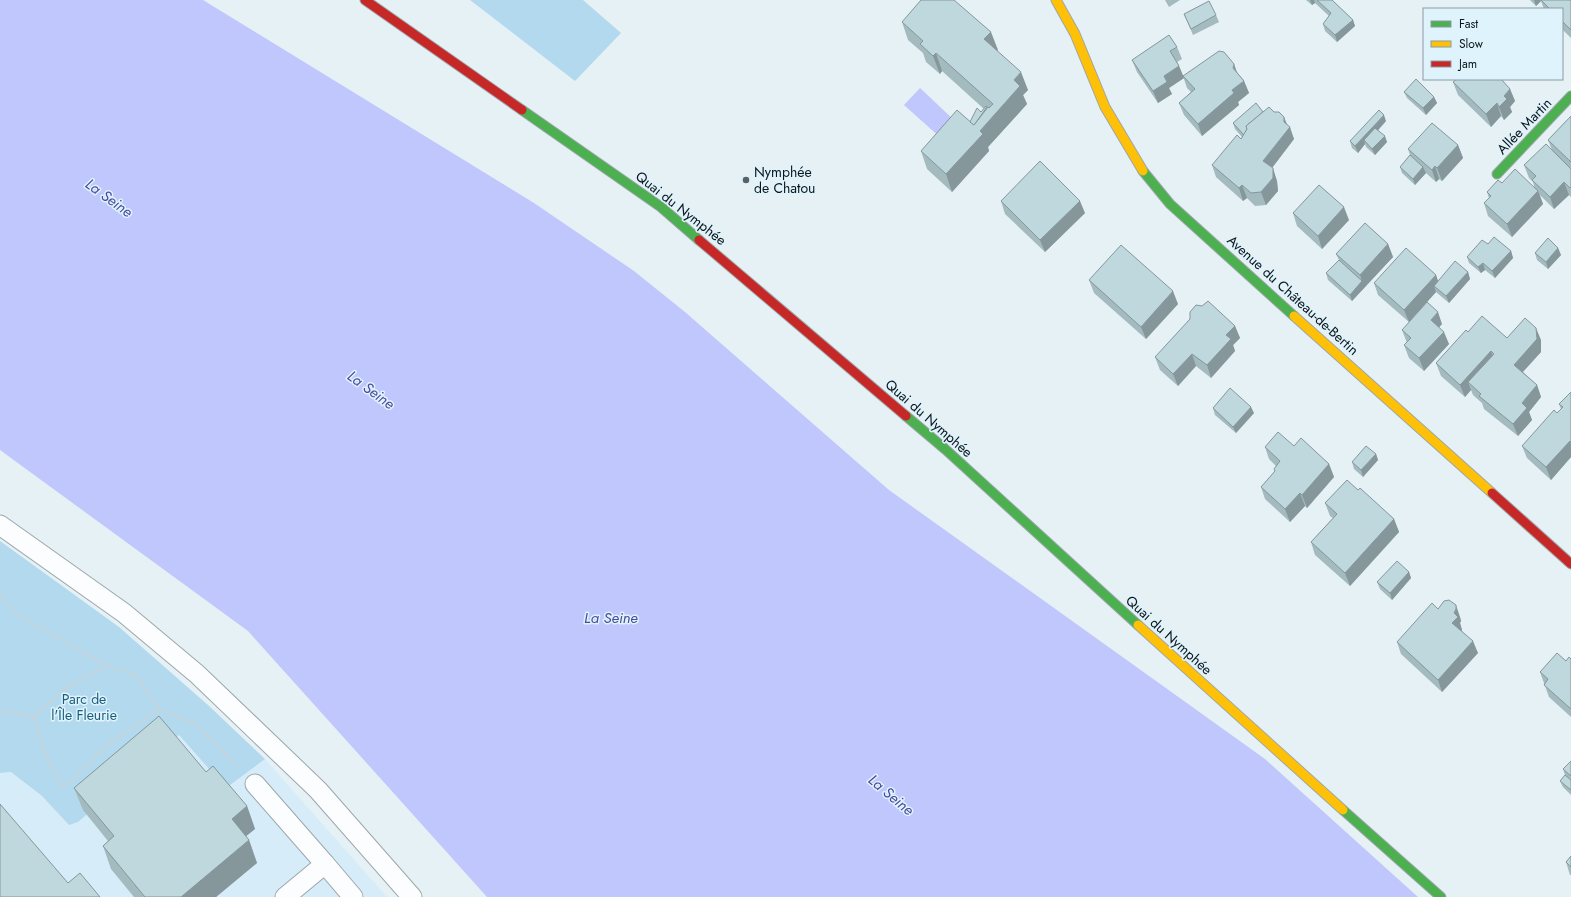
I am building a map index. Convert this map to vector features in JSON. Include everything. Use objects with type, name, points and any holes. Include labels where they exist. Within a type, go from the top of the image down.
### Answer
[{"type":"street","name":"Quai du Nymphée","points":[[365,0],[662,207],[945,449],[1242,720],[1441,897]]},
{"type":"street","name":"Avenue du Château-de-Bertin","points":[[1056,0],[1075,34],[1105,107],[1137,163],[1170,204],[1571,564]]},
{"type":"street","name":"Allée Martin","points":[[1497,174],[1571,96]]},
{"type":"lane","points":[[0,525],[124,613],[197,674],[318,790],[412,897]]},
{"type":"lane","points":[[255,784],[353,897]]},
{"type":"lane","points":[[285,897],[325,864]]},
{"type":"path","points":[[0,594],[19,616],[107,665],[136,676],[160,710],[195,724],[228,756]]},
{"type":"path","points":[[34,717],[65,689],[107,665]]},
{"type":"path","points":[[34,717],[43,750],[63,787],[108,744],[160,710]]},
{"type":"path","points":[[0,711],[34,717]]},
{"type":"shaded area","points":[[179,735],[226,788],[265,759],[387,897],[0,897],[0,773],[11,772],[42,796],[69,825],[78,821]]},
{"type":"green space","points":[[470,0],[583,0],[621,33],[575,81]]},
{"type":"green space","name":"Parc de l'Île Fleurie","points":[[0,541],[119,627],[208,705],[265,759],[226,788],[179,735],[78,822],[69,825],[42,796],[11,772],[0,773]]},
{"type":"water","name":"La Seine","points":[[0,0],[203,0],[534,203],[634,271],[685,312],[889,490],[1265,759],[1418,897],[487,897],[248,631],[0,450]]},
{"type":"water","points":[[920,88],[955,121],[942,139],[904,105]]},
{"type":"building","points":[[921,0],[954,0],[991,32],[984,39],[1021,72],[1014,80],[1020,86],[980,131],[983,134],[946,174],[921,151],[957,110],[974,125],[988,107],[989,108],[993,104],[936,53],[933,56],[920,44],[923,41],[902,22]]},
{"type":"building","points":[[1317,0],[1332,0],[1353,20],[1335,35],[1323,24],[1331,13]]},
{"type":"building","points":[[1541,0],[1571,0],[1571,30],[1563,22],[1563,8],[1549,8]]},
{"type":"building","points":[[1209,1],[1216,15],[1191,29],[1184,14]]},
{"type":"building","points":[[1169,35],[1177,47],[1170,51],[1179,66],[1164,76],[1167,82],[1153,91],[1132,60]]},
{"type":"building","points":[[1219,51],[1224,52],[1234,64],[1233,68],[1244,81],[1232,90],[1234,93],[1198,124],[1179,103],[1195,89],[1183,76]]},
{"type":"building","points":[[1416,79],[1434,97],[1423,108],[1404,92]]},
{"type":"building","points":[[1456,80],[1502,80],[1510,89],[1504,96],[1507,99],[1499,107],[1497,103],[1486,114],[1453,82]]},
{"type":"building","points":[[1256,103],[1263,112],[1246,126],[1247,129],[1244,135],[1233,123]]},
{"type":"building","points":[[986,106],[987,107],[974,125],[970,122],[977,108],[981,112]]},
{"type":"building","points":[[1269,107],[1274,112],[1279,112],[1284,117],[1284,122],[1290,127],[1263,161],[1273,168],[1273,178],[1261,192],[1251,193],[1242,185],[1239,188],[1212,165],[1237,135],[1241,139],[1247,129],[1246,126]]},
{"type":"building","points":[[1379,110],[1384,115],[1355,146],[1350,141]]},
{"type":"building","points":[[1571,116],[1571,162],[1548,140]]},
{"type":"building","points":[[1432,123],[1458,145],[1437,168],[1435,166],[1432,170],[1408,149]]},
{"type":"building","points":[[1375,128],[1385,136],[1372,149],[1364,140]]},
{"type":"building","points":[[1546,144],[1571,169],[1571,187],[1570,188],[1564,182],[1550,197],[1532,180],[1536,176],[1524,165]]},
{"type":"building","points":[[1410,155],[1423,167],[1413,179],[1400,167]]},
{"type":"building","points":[[1040,161],[1080,201],[1040,240],[1001,201]]},
{"type":"building","points":[[1515,169],[1538,191],[1507,224],[1484,203],[1491,196],[1487,192],[1498,180],[1502,183]]},
{"type":"building","points":[[1319,185],[1344,207],[1318,236],[1293,213]]},
{"type":"building","points":[[1365,223],[1388,244],[1360,275],[1336,254]]},
{"type":"building","points":[[1494,237],[1511,251],[1492,271],[1483,263],[1478,267],[1467,257],[1482,240],[1488,244]]},
{"type":"building","points":[[1548,238],[1558,248],[1546,262],[1535,253]]},
{"type":"building","points":[[1121,245],[1173,291],[1141,327],[1089,280]]},
{"type":"building","points":[[1406,248],[1436,275],[1404,310],[1374,283]]},
{"type":"building","points":[[1339,260],[1362,281],[1350,295],[1326,273]]},
{"type":"building","points":[[1455,261],[1468,272],[1446,296],[1434,286]]},
{"type":"building","points":[[1208,301],[1235,326],[1226,335],[1231,339],[1207,365],[1192,354],[1173,374],[1155,357],[1190,319],[1190,312],[1196,305],[1202,306]]},
{"type":"building","points":[[1427,302],[1438,312],[1431,320],[1444,332],[1419,358],[1404,345],[1411,338],[1402,330]]},
{"type":"building","points":[[1482,316],[1507,338],[1525,318],[1536,328],[1537,339],[1514,365],[1537,385],[1522,403],[1527,408],[1513,424],[1479,396],[1481,394],[1468,382],[1494,354],[1491,351],[1460,385],[1436,363],[1466,330],[1468,332]]},
{"type":"building","points":[[1230,388],[1251,407],[1233,427],[1213,408]]},
{"type":"building","points":[[1571,392],[1571,442],[1570,441],[1546,467],[1522,446],[1554,410],[1557,413],[1563,407],[1559,404]]},
{"type":"building","points":[[1278,432],[1294,446],[1301,438],[1329,464],[1302,495],[1300,493],[1285,509],[1261,487],[1275,471],[1274,469],[1280,461],[1265,447]]},
{"type":"building","points":[[1366,446],[1376,454],[1361,470],[1352,462]]},
{"type":"building","points":[[1347,480],[1358,490],[1360,488],[1394,519],[1345,573],[1311,542],[1337,514],[1325,503]]},
{"type":"building","points":[[1397,561],[1409,572],[1390,593],[1377,582]]},
{"type":"building","points":[[1449,600],[1456,605],[1454,613],[1458,617],[1452,623],[1473,641],[1438,680],[1397,642],[1432,603],[1438,609],[1444,601]]},
{"type":"building","points":[[1557,653],[1566,661],[1569,657],[1571,659],[1571,709],[1544,685],[1548,679],[1540,672]]},
{"type":"building","points":[[159,716],[206,772],[213,766],[247,806],[232,819],[249,840],[181,897],[145,897],[103,846],[114,836],[74,788]]},
{"type":"building","points":[[1571,761],[1571,776],[1563,769]]},
{"type":"building","points":[[1565,775],[1571,780],[1571,790],[1560,781]]},
{"type":"building","points":[[0,804],[68,883],[80,873],[100,897],[0,897]]},
{"type":"building","points":[[1571,856],[1571,867],[1566,862]]},
{"type":"traffic: fast","points":[[1497,174],[1571,96]]},
{"type":"traffic: fast","points":[[522,110],[661,207],[699,240]]},
{"type":"traffic: fast","points":[[1143,171],[1170,204],[1294,316]]},
{"type":"traffic: fast","points":[[906,416],[945,449],[1138,625]]},
{"type":"traffic: fast","points":[[1343,810],[1441,897]]},
{"type":"traffic: slow","points":[[1056,0],[1075,34],[1105,107],[1143,171]]},
{"type":"traffic: slow","points":[[1294,316],[1492,493]]},
{"type":"traffic: slow","points":[[1138,625],[1343,810]]},
{"type":"traffic: jam","points":[[365,0],[522,110]]},
{"type":"traffic: jam","points":[[699,240],[906,416]]},
{"type":"traffic: jam","points":[[1492,493],[1571,564]]},
{"type":"place","name":"Nymphée de Chatou","points":[[746,180]]}]
